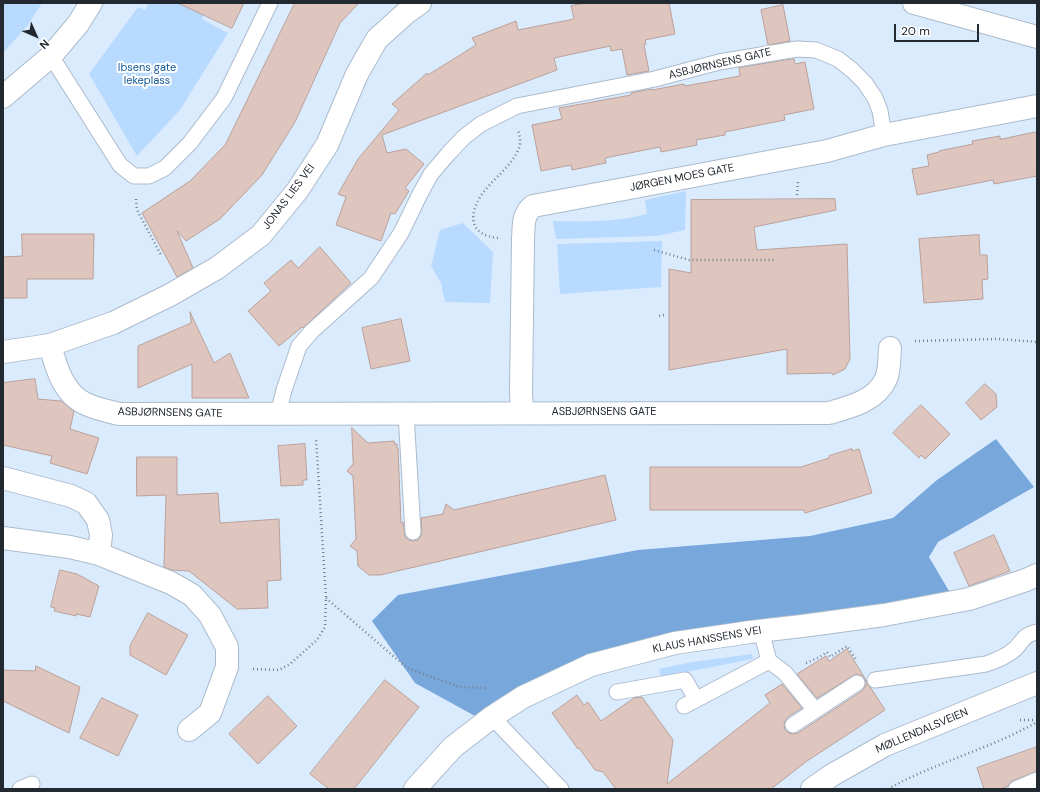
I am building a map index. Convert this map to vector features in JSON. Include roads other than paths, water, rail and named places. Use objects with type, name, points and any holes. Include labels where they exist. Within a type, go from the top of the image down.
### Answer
[{"type":"street","points":[[3,97],[52,56],[78,24],[91,3]]},
{"type":"street","name":"JONAS LIES VEI","points":[[3,352],[50,345],[113,323],[170,295],[217,268],[261,235],[297,191],[327,145],[357,74],[377,39],[406,13],[420,3]]},
{"type":"street","points":[[914,3],[1037,37]]},
{"type":"street","name":"JØRGEN MOES GATE","points":[[522,413],[521,392],[524,218],[527,211],[533,206],[827,151],[884,135],[1037,106]]},
{"type":"street","name":"ASBJØRNSENS GATE","points":[[50,345],[58,374],[71,394],[85,404],[119,414],[829,413],[854,406],[866,400],[878,390],[886,378],[890,348]]},
{"type":"street","points":[[3,478],[71,496],[86,503],[98,520],[100,554]]},
{"type":"street","points":[[3,538],[70,547],[100,554],[171,583],[192,595],[210,615],[227,647],[227,667],[210,713],[189,730]]},
{"type":"street","name":"KLAUS HANSSENS VEI","points":[[415,789],[453,747],[492,717],[522,697],[591,665],[675,643],[761,630],[884,615],[969,599],[1037,575]]},
{"type":"street","name":"MØLLENDALSVEIEN","points":[[812,789],[832,775],[885,745],[1037,683]]},
{"type":"lane","points":[[52,56],[120,165],[134,176],[149,176],[165,168],[190,143],[224,98],[270,3]]},
{"type":"lane","name":"ASBJØRNSENS GATE","points":[[278,414],[284,390],[299,346],[312,331],[371,278],[401,234],[431,174],[448,154],[464,137],[481,124],[512,108],[655,79],[719,62],[797,49],[816,50],[838,59],[865,83],[875,98],[880,111],[884,135]]},
{"type":"lane","points":[[406,413],[413,532]]},
{"type":"lane","points":[[761,630],[769,662],[785,673],[815,710]]},
{"type":"lane","points":[[875,680],[986,664],[995,661],[1014,650],[1024,638],[1037,632]]},
{"type":"lane","points":[[617,692],[685,680],[690,702],[769,662]]},
{"type":"lane","points":[[793,725],[857,683]]},
{"type":"lane","points":[[492,717],[561,789]]},
{"type":"lane","points":[[1016,789],[1037,780]]},
{"type":"park label","name":"Ibsens gate lekeplass","points":[[147,74]]}]
